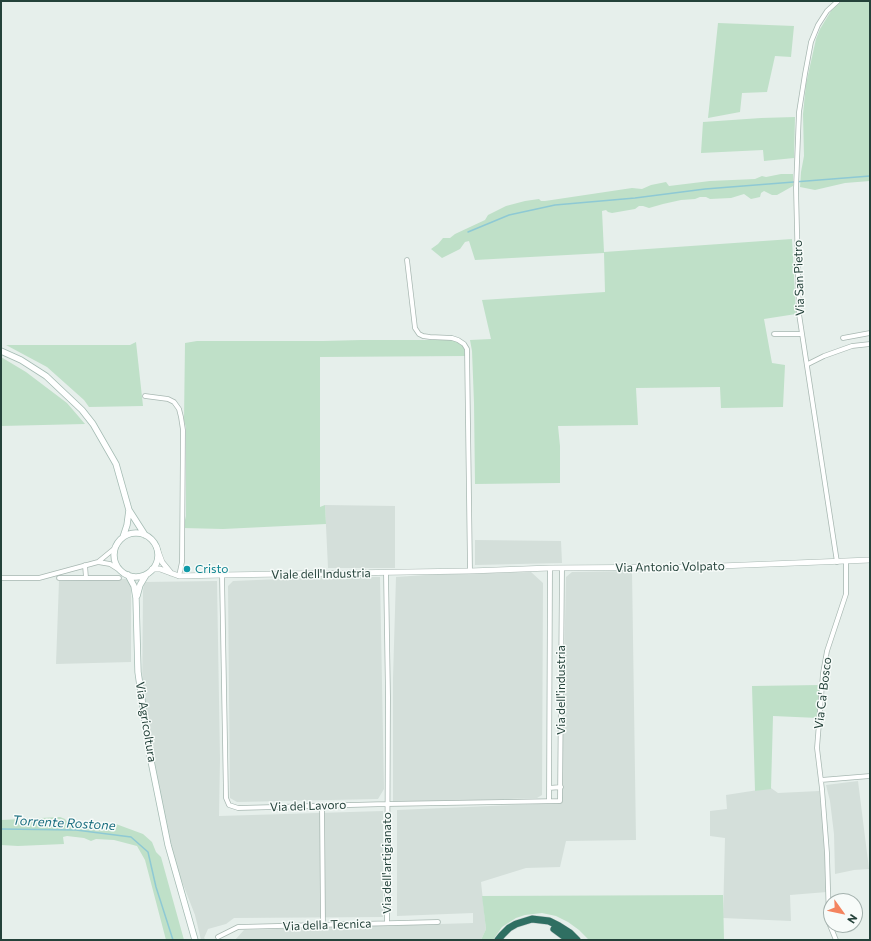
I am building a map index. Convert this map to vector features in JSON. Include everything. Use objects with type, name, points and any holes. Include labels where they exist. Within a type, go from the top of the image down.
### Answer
[{"type":"highway","points":[[498,940],[509,928],[532,919],[549,921],[570,932],[578,940]]},
{"type":"highway","points":[[504,940],[509,934],[521,927],[533,924],[541,924],[552,928],[569,940]]},
{"type":"main road","points":[[1,351],[21,360],[46,376],[77,405],[93,424],[116,464],[129,510],[145,534],[150,537],[156,546],[158,558],[152,569],[146,575],[128,575],[121,571],[115,560],[115,548],[123,537],[134,533],[145,534]]},
{"type":"main road","points":[[123,537],[129,510]]},
{"type":"main road","name":"Via Agricoltura","points":[[128,575],[134,586],[136,598],[138,672],[150,756],[168,845],[195,940]]},
{"type":"main road","name":"Via Agricoltura","points":[[136,598],[140,585],[146,575]]},
{"type":"street","name":"Via San Pietro","points":[[837,562],[808,364],[799,314],[796,175],[799,112],[811,42],[818,25],[827,11],[838,1]]},
{"type":"street","points":[[407,260],[415,328],[419,334],[423,336],[445,337],[458,340],[464,344],[467,350],[470,571]]},
{"type":"street","points":[[843,338],[870,333]]},
{"type":"street","points":[[775,334],[802,334]]},
{"type":"street","points":[[808,364],[824,356],[852,346],[870,344]]},
{"type":"street","points":[[145,396],[168,399],[174,402],[179,409],[181,417],[183,430],[182,562],[179,576]]},
{"type":"street","points":[[156,546],[162,562],[172,574]]},
{"type":"street","points":[[98,562],[115,548]]},
{"type":"street","name":"Via Antonio Volpato","points":[[470,571],[550,568],[695,567],[870,560]]},
{"type":"street","name":"Via Ca' Bosco","points":[[836,940],[829,923],[827,853],[817,748],[823,673],[828,651],[846,594],[846,561]]},
{"type":"street","points":[[1,578],[38,578],[98,562],[110,564],[121,571]]},
{"type":"street","points":[[85,565],[86,578]]},
{"type":"street","name":"Via dell'industria","points":[[548,801],[550,568]]},
{"type":"street","name":"Via dell'industria","points":[[387,804],[560,802],[562,568]]},
{"type":"street","name":"Viale dell'Industria","points":[[152,569],[160,569],[179,576],[470,571]]},
{"type":"street","points":[[386,573],[388,697],[387,804]]},
{"type":"street","name":"Via del Lavoro","points":[[222,575],[226,798],[229,805],[238,808],[387,804]]},
{"type":"street","points":[[59,578],[119,578]]},
{"type":"street","points":[[821,780],[870,776]]},
{"type":"street","points":[[549,788],[561,787]]},
{"type":"street","name":"Via dell'artigianato","points":[[387,804],[387,923]]},
{"type":"street","points":[[322,805],[323,924]]},
{"type":"street","name":"Via della Tecnica","points":[[218,937],[238,927],[438,922]]},
{"type":"shaded area","points":[[325,505],[395,506],[395,568],[328,568]]},
{"type":"shaded area","points":[[475,540],[561,541],[562,563],[475,565]]},
{"type":"shaded area","points":[[632,571],[636,840],[566,841],[560,867],[526,868],[481,882],[486,929],[481,940],[235,940],[244,930],[473,923],[473,913],[397,916],[397,810],[561,803],[566,577],[572,572]]},
{"type":"shaded area","points":[[531,572],[543,583],[542,795],[537,798],[393,803],[393,678],[396,577],[440,574]]},
{"type":"shaded area","points":[[328,577],[380,577],[384,789],[378,799],[237,802],[230,798],[228,586],[233,581]]},
{"type":"shaded area","points":[[126,579],[131,586],[131,662],[56,664],[59,581]]},
{"type":"shaded area","points":[[217,581],[220,759],[219,816],[383,811],[383,917],[234,918],[226,924],[208,929],[204,938],[206,940],[201,940],[195,915],[172,856],[142,705],[143,591],[144,582]]},
{"type":"shaded area","points":[[858,781],[869,869],[835,874],[834,834],[830,801],[826,785]]},
{"type":"shaded area","points":[[771,788],[778,793],[819,791],[825,835],[827,892],[790,895],[791,921],[723,918],[725,838],[710,836],[710,811],[727,809],[726,795]]},
{"type":"green space","points":[[842,1],[870,1],[870,181],[845,183],[815,190],[800,187],[804,156],[803,114],[806,84],[816,39],[820,29],[831,11]]},
{"type":"green space","points":[[718,23],[794,26],[791,57],[775,56],[767,92],[742,93],[740,112],[708,118]]},
{"type":"green space","points":[[795,117],[794,158],[764,161],[763,150],[701,153],[703,122]]},
{"type":"green space","points":[[781,174],[793,174],[793,186],[777,195],[772,195],[764,191],[761,193],[760,197],[751,199],[744,194],[731,198],[710,199],[700,197],[649,208],[639,206],[635,209],[612,213],[606,210],[602,211],[604,252],[792,239],[796,314],[764,319],[772,363],[785,365],[783,407],[721,408],[720,387],[636,388],[638,425],[558,426],[560,446],[560,483],[475,484],[474,403],[472,351],[470,340],[491,339],[482,300],[605,292],[604,253],[475,260],[469,241],[465,242],[460,249],[442,258],[431,249],[443,238],[450,238],[455,234],[485,220],[488,215],[506,206],[525,201],[539,199],[541,201],[545,201],[632,188],[642,189],[651,185],[666,182],[669,186],[710,181],[755,179],[762,176],[766,177]]},
{"type":"green space","points":[[457,340],[464,346],[465,356],[320,357],[320,507],[325,505],[326,524],[223,529],[183,528],[186,516],[186,428],[184,420],[185,343],[197,341]]},
{"type":"green space","points":[[136,342],[143,406],[89,407],[84,400],[47,367],[6,345],[130,345]]},
{"type":"green space","points":[[1,357],[26,372],[67,403],[85,424],[1,426]]},
{"type":"green space","points":[[820,685],[818,718],[773,716],[771,789],[755,791],[752,686]]},
{"type":"green space","points":[[60,817],[65,819],[68,823],[74,825],[93,823],[101,827],[109,827],[111,823],[116,824],[143,834],[152,842],[156,852],[161,857],[184,940],[166,940],[145,860],[137,846],[114,840],[96,839],[91,841],[84,838],[67,836],[63,837],[64,844],[18,846],[1,845],[1,820]]},
{"type":"green space","points":[[723,895],[724,940],[589,940],[568,922],[556,916],[542,913],[525,915],[516,918],[502,927],[493,940],[481,940],[486,929],[482,896]]},
{"type":"waterway","points":[[468,232],[509,215],[555,205],[635,198],[705,189],[870,176]]},
{"type":"waterway","name":"Torrente Rostone","points":[[1,829],[76,830],[131,837],[148,852],[156,887],[173,940]]},
{"type":"place","name":"Cristo","points":[[187,569]]}]
